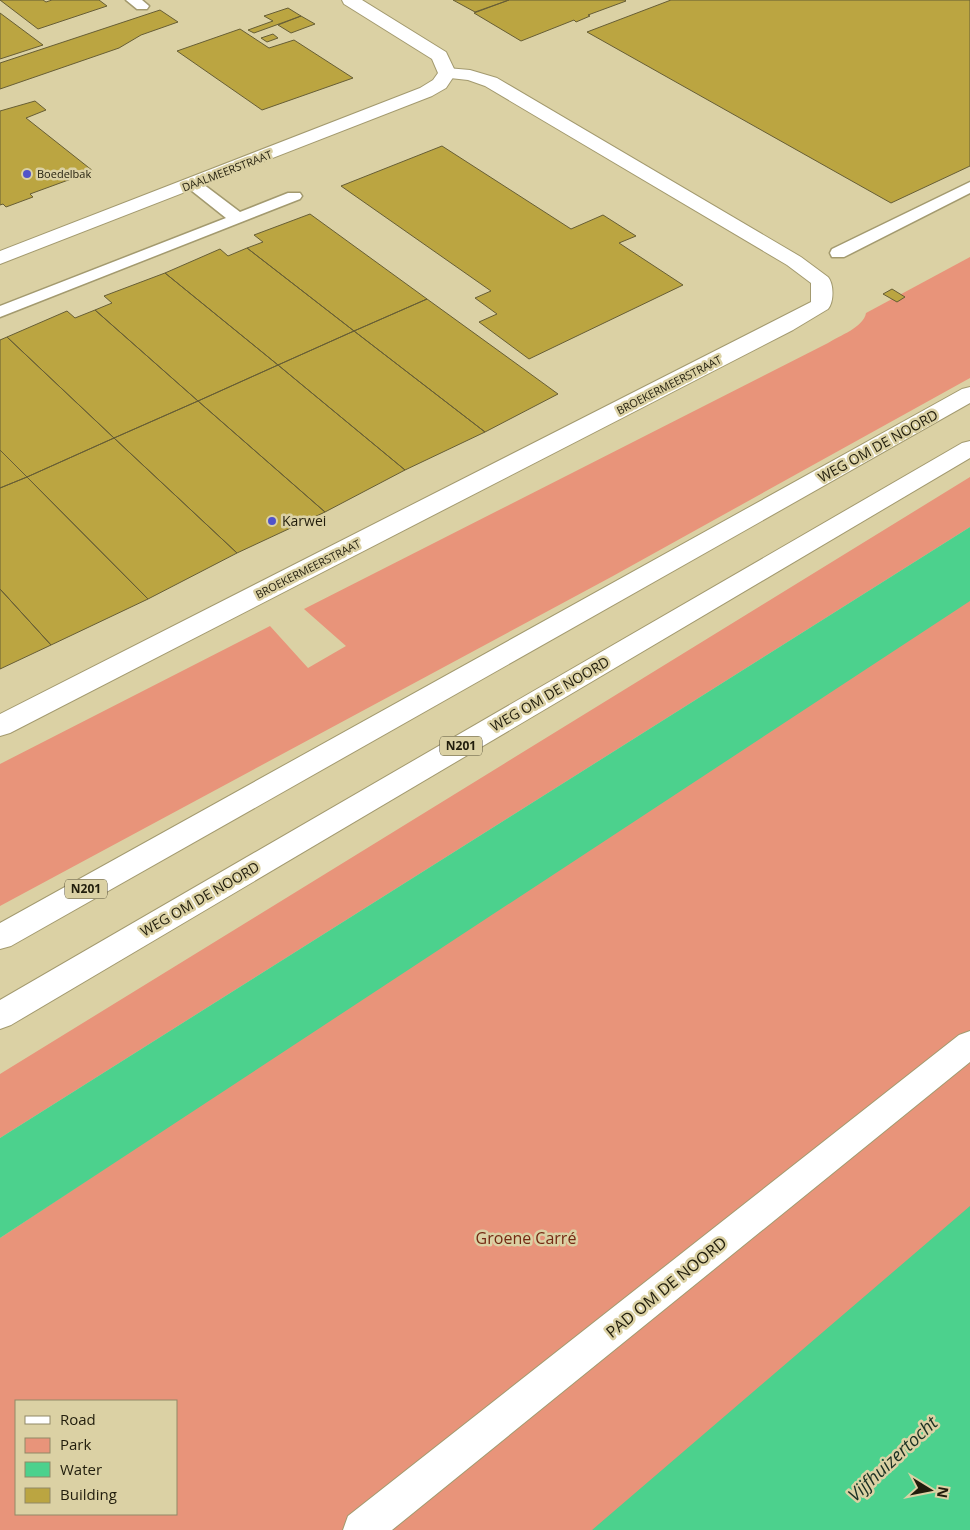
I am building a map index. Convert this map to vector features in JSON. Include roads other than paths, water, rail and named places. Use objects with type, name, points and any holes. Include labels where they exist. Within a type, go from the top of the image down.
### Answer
[{"type":"main road","points":[[350,0],[440,56],[447,73]]},
{"type":"main road","name":"DAALMEERSTRAAT","points":[[0,258],[426,92],[440,84],[447,73]]},
{"type":"main road","name":"BROEKERMEERSTRAAT","points":[[0,726],[769,334],[821,305],[821,281],[794,260],[491,82],[470,75],[447,73]]},
{"type":"main road","name":"WEG OM DE NOORD","points":[[0,937],[970,394]]},
{"type":"main road","name":"WEG OM DE NOORD","points":[[0,1016],[970,448]]},
{"type":"main road","name":"PAD OM DE NOORD","points":[[362,1530],[970,1044]]},
{"type":"lane","points":[[194,184],[238,218]]},
{"type":"lane","points":[[838,254],[970,187]]},
{"type":"lane","points":[[0,312],[294,196]]},
{"type":"water","points":[[970,527],[970,601],[0,1238],[0,1138]]},
{"type":"water","name":"Vijfhuizertocht","points":[[970,1206],[970,1530],[592,1530]]},
{"type":"place","name":"Boedelbak","points":[[27,174]]},
{"type":"place","name":"Karwei","points":[[272,521]]},
{"type":"park label","name":"Groene Carré","points":[[526,1238]]}]
